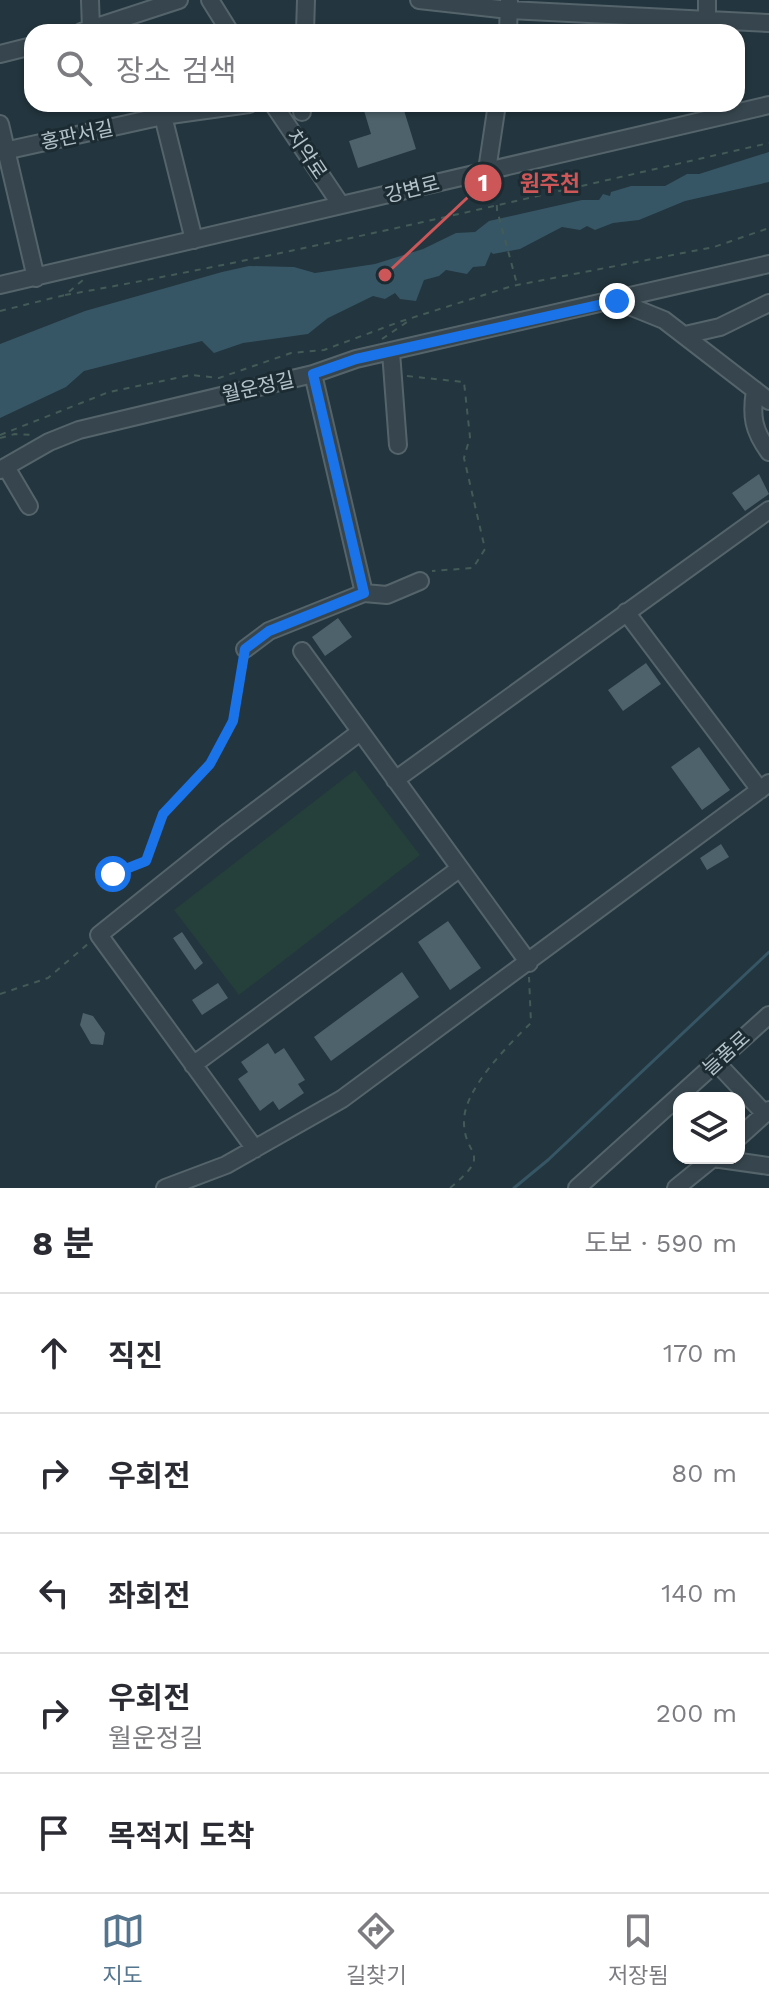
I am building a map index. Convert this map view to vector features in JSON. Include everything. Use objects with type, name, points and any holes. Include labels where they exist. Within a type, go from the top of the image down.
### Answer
[{"type":"street","points":[[87,24],[90,0]]},
{"type":"street","points":[[107,24],[179,0]]},
{"type":"street","points":[[210,0],[225,24]]},
{"type":"street","points":[[305,24],[306,0]]},
{"type":"street","points":[[419,0],[769,23]]},
{"type":"street","points":[[707,0],[707,19]]},
{"type":"street","points":[[0,54],[24,48]]},
{"type":"street","name":"강변로","points":[[745,111],[769,105]]},
{"type":"street","name":"홍판서길","points":[[4,151],[192,112]]},
{"type":"street","name":"치악로","points":[[278,112],[341,205]]},
{"type":"street","points":[[491,169],[496,112]]},
{"type":"street","name":"강변로","points":[[0,285],[739,112]]},
{"type":"street","points":[[163,116],[194,240]]},
{"type":"street","points":[[0,124],[36,278]]},
{"type":"street","name":"월운정길","points":[[3,469],[49,442],[79,430],[313,374],[384,347],[617,301],[769,264]]},
{"type":"street","points":[[617,301],[664,320],[769,401]]},
{"type":"street","points":[[685,335],[720,327],[769,303]]},
{"type":"street","points":[[384,347],[394,374],[398,445]]},
{"type":"street","points":[[313,374],[364,593]]},
{"type":"street","points":[[755,390],[752,413],[755,433],[769,452]]},
{"type":"street","points":[[3,469],[29,506]]},
{"type":"street","points":[[395,780],[769,510]]},
{"type":"street","points":[[245,649],[269,631],[364,593],[387,595],[426,576]]},
{"type":"street","points":[[165,1188],[226,1165],[342,1099],[765,786],[626,612]]},
{"type":"street","points":[[302,651],[529,963]]},
{"type":"street","points":[[255,1149],[99,935],[360,732]]},
{"type":"street","points":[[193,1065],[459,869]]},
{"type":"street","name":"늘품로","points":[[577,1188],[769,1015]]},
{"type":"street","points":[[716,1062],[767,1112],[745,1132]]},
{"type":"street","points":[[745,1163],[769,1166]]},
{"type":"street","points":[[676,1188],[706,1164]]},
{"type":"path","points":[[0,311],[65,295],[214,269],[450,218],[769,143]]},
{"type":"path","points":[[491,169],[497,210],[517,285]]},
{"type":"path","points":[[0,437],[109,392],[191,375],[219,378],[291,353],[324,350],[415,316],[517,285],[714,247],[769,228]]},
{"type":"path","points":[[65,295],[84,279]]},
{"type":"path","points":[[384,347],[415,316]]},
{"type":"path","points":[[394,374],[464,382],[470,437],[464,458],[485,549],[473,568],[426,576]]},
{"type":"path","points":[[0,437],[28,433],[49,442]]},
{"type":"path","points":[[113,874],[146,861],[163,814],[210,764],[233,721],[245,649]]},
{"type":"path","points":[[0,994],[48,978],[99,935]]},
{"type":"path","points":[[450,1188],[471,1171],[476,1153],[464,1119],[471,1097],[501,1050],[531,1023],[529,963]]},
{"type":"green space","points":[[355,770],[420,855],[239,995],[174,910]]},
{"type":"water","points":[[769,152],[769,182],[685,201],[639,220],[613,223],[595,230],[587,226],[580,230],[562,227],[520,249],[491,252],[485,266],[473,267],[467,274],[446,270],[439,276],[424,280],[416,301],[400,299],[395,293],[385,299],[373,296],[328,318],[308,334],[243,343],[214,353],[202,341],[84,371],[66,387],[0,418],[0,344],[85,311],[249,266],[294,267],[315,273],[375,264],[423,249],[456,233],[475,232],[489,221],[582,200],[599,200],[603,194],[610,196],[611,192],[631,186],[665,186],[687,174],[699,174]]},
{"type":"building","points":[[364,112],[404,112],[416,149],[358,168],[349,141],[371,134]]},
{"type":"building","points":[[759,474],[769,494],[745,511],[732,493]]},
{"type":"building","points":[[338,618],[352,637],[325,656],[312,637]]},
{"type":"building","points":[[646,663],[661,684],[623,711],[608,690]]},
{"type":"building","points":[[699,747],[730,790],[702,810],[671,767]]},
{"type":"building","points":[[721,844],[729,857],[707,870],[700,858]]},
{"type":"building","points":[[448,921],[481,968],[450,990],[418,942]]},
{"type":"building","points":[[182,932],[203,963],[195,970],[173,938]]},
{"type":"building","points":[[402,972],[419,997],[331,1061],[314,1037]]},
{"type":"building","points":[[218,983],[228,998],[202,1015],[192,1000]]},
{"type":"building","points":[[83,1013],[93,1016],[105,1033],[103,1045],[91,1044],[80,1025]]},
{"type":"building","points":[[268,1043],[275,1054],[284,1048],[305,1080],[298,1084],[304,1093],[279,1110],[273,1101],[260,1111],[238,1079],[248,1072],[241,1062]]},
{"type":"waterway","points":[[514,1188],[548,1160],[769,952]]},
{"type":"place","name":"원주천","points":[[385,275]]},
{"type":"route","points":[[113,874],[130,870],[146,861],[163,814],[210,764],[233,721],[241,661],[252,641],[293,620],[364,593],[313,374],[356,359],[617,301]]}]
